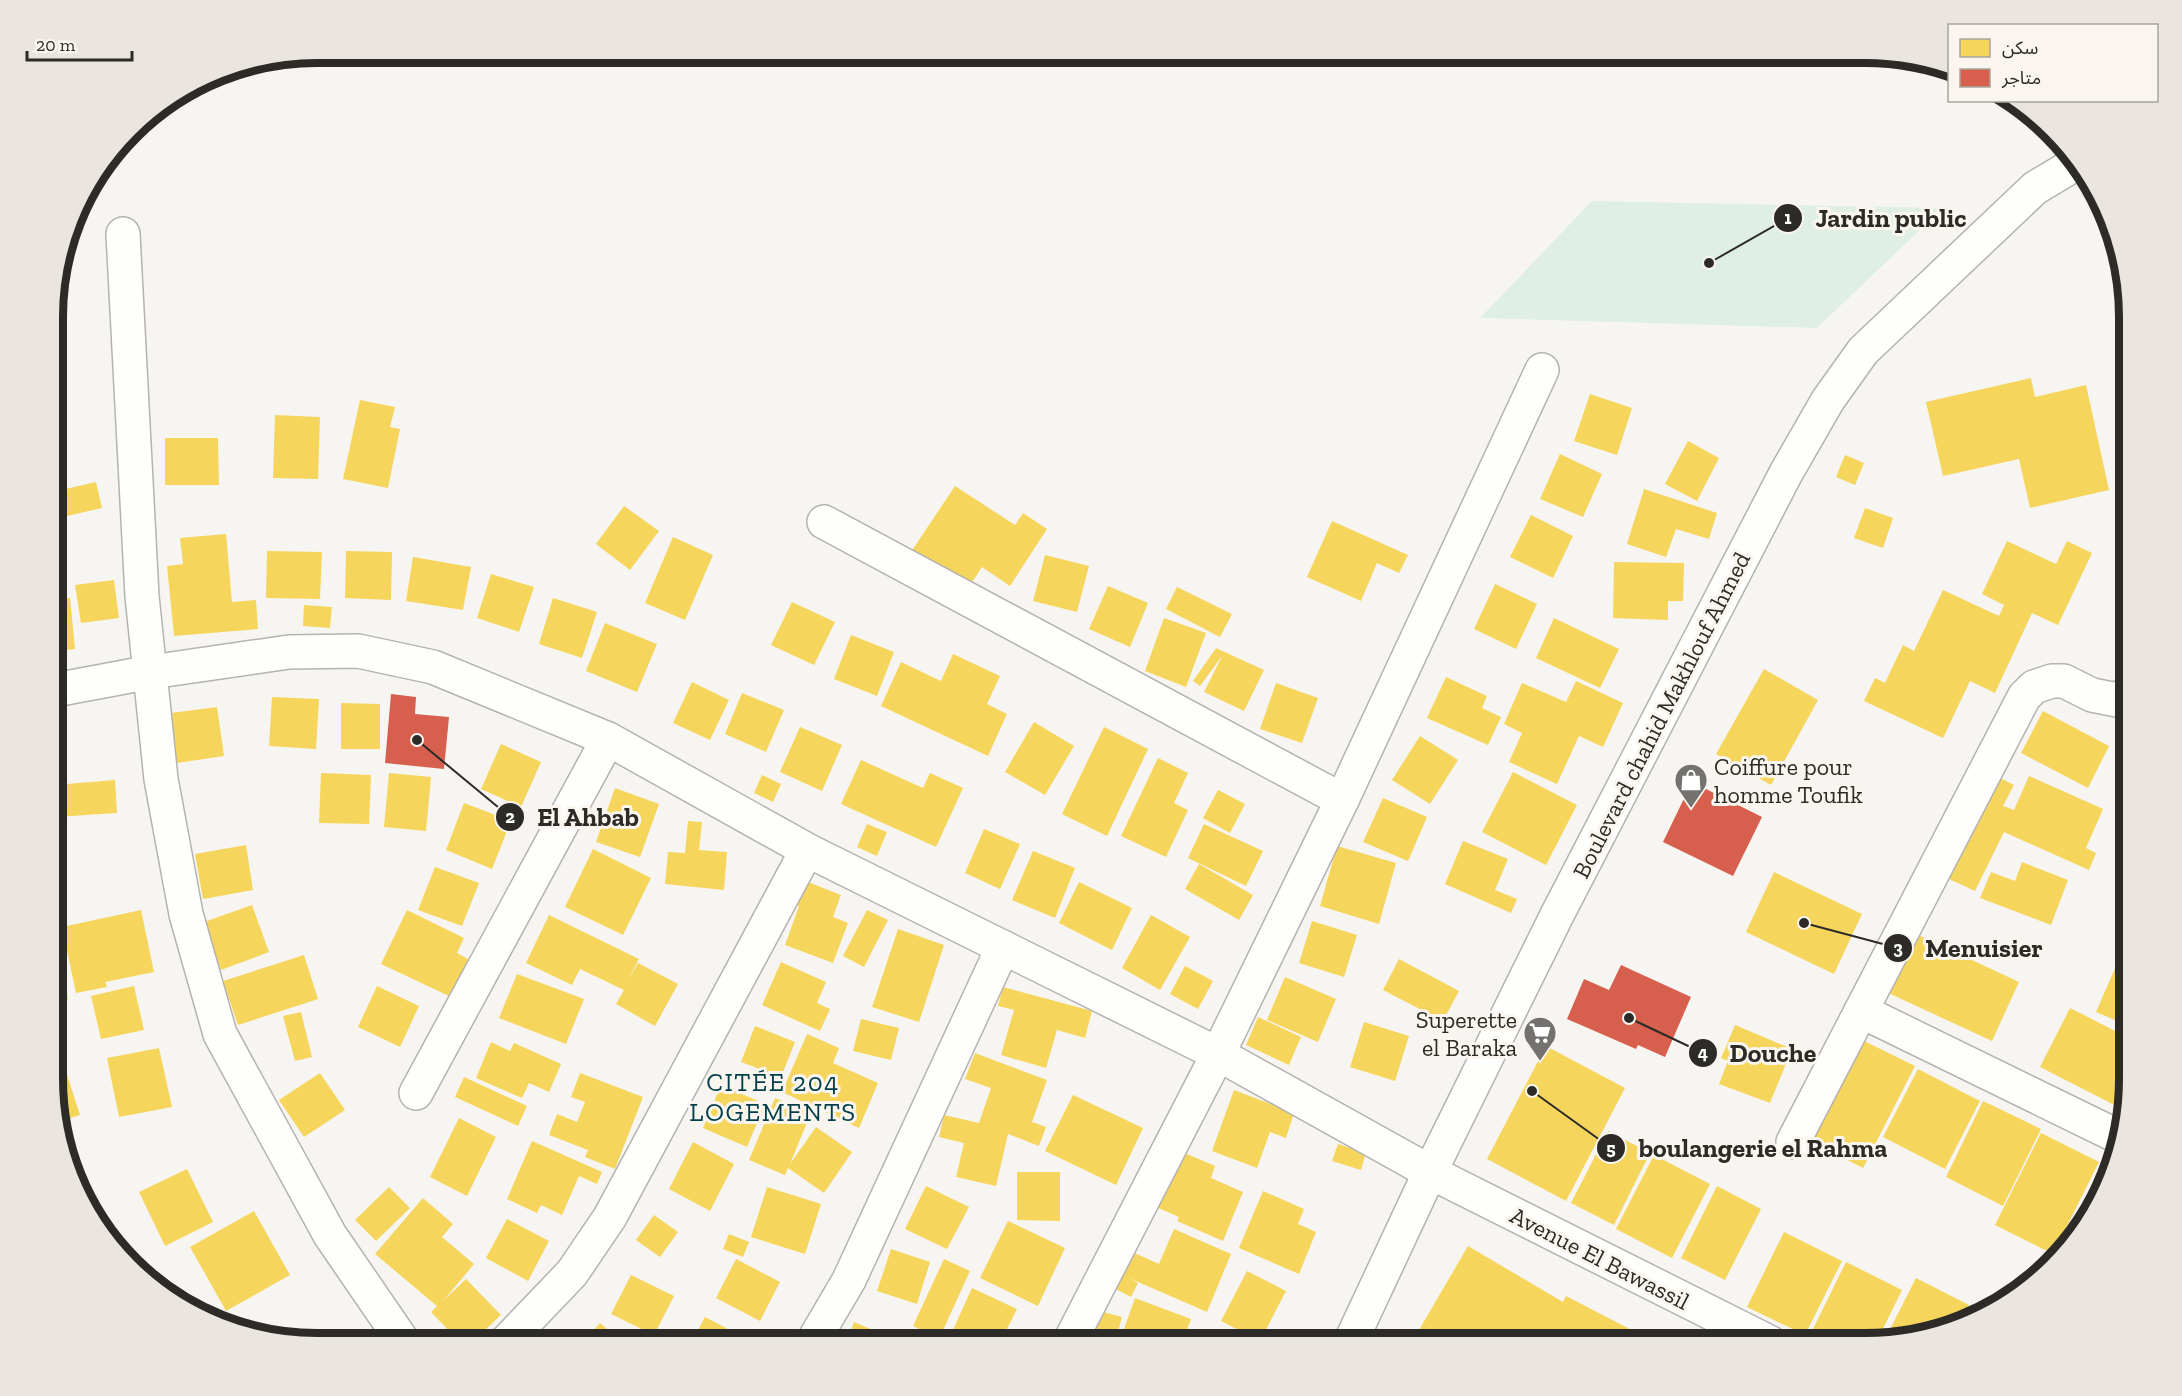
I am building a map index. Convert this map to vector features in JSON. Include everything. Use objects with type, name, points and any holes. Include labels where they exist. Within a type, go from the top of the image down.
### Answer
[{"type":"street","name":"Boulevard chahid Makhlouf Ahmed","points":[[1355,1333],[1430,1172],[1557,915],[1780,483],[1828,400],[1863,351],[2035,188],[2070,167]]},
{"type":"street","points":[[123,234],[142,596],[161,779],[186,914],[220,1034],[330,1235],[397,1333]]},
{"type":"street","points":[[1074,1333],[1218,1054],[1342,800],[1542,370]]},
{"type":"street","points":[[824,522],[1342,800]]},
{"type":"street","name":"Avenue El Bawassil","points":[[63,688],[151,672],[289,652],[358,651],[433,667],[608,739],[807,849],[1218,1054],[1430,1172],[1751,1333]]},
{"type":"street","points":[[1793,1142],[2024,697],[2034,687],[2052,681],[2064,681],[2092,695],[2116,700],[2119,698]]},
{"type":"street","points":[[416,1094],[608,739]]},
{"type":"street","points":[[515,1333],[572,1273],[610,1217],[807,849]]},
{"type":"street","points":[[818,1333],[849,1280],[1003,947]]},
{"type":"street","points":[[1861,1011],[2113,1134]]},
{"type":"shaded area","points":[[1592,201],[1943,208],[1817,328],[1480,318]]},
{"type":"building: سكن","points":[[2031,378],[2035,397],[2086,385],[2109,490],[2030,508],[2019,459],[1943,476],[1926,402]]},
{"type":"building: سكن","points":[[1590,394],[1632,408],[1617,455],[1574,441]]},
{"type":"building: سكن","points":[[360,400],[395,407],[390,427],[400,429],[388,488],[343,479]]},
{"type":"building: سكن","points":[[275,415],[320,417],[318,479],[273,478]]},
{"type":"building: سكن","points":[[165,438],[218,438],[219,485],[165,485]]},
{"type":"building: سكن","points":[[1688,441],[1719,458],[1697,501],[1665,484]]},
{"type":"building: سكن","points":[[1560,454],[1602,474],[1583,517],[1540,499]]},
{"type":"building: سكن","points":[[1845,455],[1864,463],[1855,485],[1836,477]]},
{"type":"building: سكن","points":[[96,482],[102,508],[67,516],[63,490]]},
{"type":"building: سكن","points":[[955,486],[1015,525],[1023,513],[1047,529],[1010,586],[982,567],[960,601],[903,564]]},
{"type":"building: سكن","points":[[1644,489],[1717,513],[1709,539],[1676,529],[1666,557],[1627,544]]},
{"type":"building: سكن","points":[[624,506],[659,531],[630,570],[596,544]]},
{"type":"building: سكن","points":[[1865,508],[1893,518],[1883,548],[1854,538]]},
{"type":"building: سكن","points":[[1531,515],[1573,536],[1553,578],[1510,557]]},
{"type":"building: سكن","points":[[1332,521],[1408,555],[1399,573],[1377,563],[1361,601],[1307,577]]},
{"type":"building: سكن","points":[[226,534],[232,602],[256,600],[258,629],[174,636],[167,566],[183,564],[180,538]]},
{"type":"building: سكن","points":[[673,537],[713,555],[685,620],[645,603]]},
{"type":"building: سكن","points":[[2007,541],[2056,564],[2067,541],[2092,553],[2058,625],[2032,613],[1995,693],[1970,681],[1943,738],[1864,701],[1875,678],[1885,683],[1903,645],[1914,651],[1943,590],[1999,616],[2004,605],[1982,594]]},
{"type":"building: سكن","points":[[63,548],[67,574],[63,575]]},
{"type":"building: سكن","points":[[267,551],[322,552],[320,599],[266,598]]},
{"type":"building: سكن","points":[[346,551],[392,552],[391,600],[345,598]]},
{"type":"building: سكن","points":[[1045,555],[1089,566],[1077,612],[1033,601]]},
{"type":"building: سكن","points":[[413,557],[471,567],[463,610],[406,601]]},
{"type":"building: سكن","points":[[1614,562],[1684,563],[1683,601],[1668,601],[1668,620],[1613,618]]},
{"type":"building: سكن","points":[[491,574],[534,587],[519,632],[477,618]]},
{"type":"building: سكن","points":[[114,580],[119,618],[81,623],[75,585]]},
{"type":"building: سكن","points":[[1495,584],[1537,604],[1516,649],[1474,629]]},
{"type":"building: سكن","points":[[1108,586],[1148,603],[1130,647],[1089,629]]},
{"type":"building: سكن","points":[[1177,587],[1232,614],[1220,637],[1166,609]]},
{"type":"building: سكن","points":[[63,598],[70,598],[75,649],[63,650]]},
{"type":"building: سكن","points":[[553,598],[597,612],[582,658],[539,644]]},
{"type":"building: سكن","points":[[792,602],[835,622],[814,665],[771,645]]},
{"type":"building: سكن","points":[[304,605],[332,607],[330,628],[303,626]]},
{"type":"building: سكن","points":[[1164,618],[1206,633],[1186,687],[1145,671]]},
{"type":"building: سكن","points":[[1554,618],[1619,649],[1600,688],[1536,658]]},
{"type":"building: سكن","points":[[605,623],[657,644],[637,692],[586,671]]},
{"type":"building: سكن","points":[[851,635],[894,652],[877,696],[834,679]]},
{"type":"building: سكن","points":[[1216,648],[1264,670],[1244,711],[1204,692],[1222,656],[1200,686],[1193,681]]},
{"type":"building: سكن","points":[[953,654],[1000,676],[987,704],[1007,714],[988,756],[881,706],[901,662],[941,681]]},
{"type":"building: سكن","points":[[1764,669],[1818,700],[1771,785],[1716,754]]},
{"type":"building: سكن","points":[[1446,677],[1487,696],[1482,708],[1501,717],[1488,745],[1427,718]]},
{"type":"building: سكن","points":[[1576,681],[1623,703],[1603,747],[1579,736],[1557,784],[1509,762],[1522,733],[1504,724],[1522,683],[1566,702]]},
{"type":"building: سكن","points":[[692,682],[729,700],[710,740],[673,723]]},
{"type":"building: سكن","points":[[1276,683],[1318,698],[1302,743],[1260,729]]},
{"type":"building: سكن","points":[[742,693],[784,710],[766,752],[725,734]]},
{"type":"building: سكن","points":[[272,697],[319,699],[316,749],[269,746]]},
{"type":"building: سكن","points":[[341,703],[380,704],[380,749],[341,749]]},
{"type":"building: سكن","points":[[217,707],[224,756],[177,763],[171,713]]},
{"type":"building: سكن","points":[[2043,711],[2109,746],[2088,788],[2021,753]]},
{"type":"building: سكن","points":[[1034,722],[1074,746],[1045,795],[1005,772]]},
{"type":"building: سكن","points":[[800,727],[842,745],[822,791],[780,772]]},
{"type":"building: سكن","points":[[1104,727],[1148,749],[1107,836],[1062,814]]},
{"type":"building: سكن","points":[[1420,736],[1458,760],[1430,804],[1392,780]]},
{"type":"building: سكن","points":[[501,744],[541,762],[521,807],[481,789]]},
{"type":"building: سكن","points":[[1158,758],[1188,773],[1174,803],[1188,810],[1166,857],[1121,836]]},
{"type":"building: سكن","points":[[861,760],[923,788],[930,773],[963,788],[936,847],[841,804]]},
{"type":"building: سكن","points":[[1513,772],[1577,805],[1546,865],[1482,832]]},
{"type":"building: سكن","points":[[321,773],[371,775],[369,824],[319,823]]},
{"type":"building: سكن","points":[[389,773],[431,777],[426,831],[384,827]]},
{"type":"building: سكن","points":[[762,775],[781,784],[773,802],[754,793]]},
{"type":"building: سكن","points":[[1996,776],[2014,785],[2003,806],[2014,810],[2029,776],[2103,809],[2086,848],[2096,853],[2089,870],[2004,832],[1975,891],[1947,878]]},
{"type":"building: سكن","points":[[115,780],[117,813],[63,816],[63,784]]},
{"type":"building: سكن","points":[[615,788],[659,804],[640,857],[596,842]]},
{"type":"building: سكن","points":[[1218,790],[1245,804],[1230,833],[1203,818]]},
{"type":"building: سكن","points":[[1383,798],[1427,817],[1408,861],[1363,842]]},
{"type":"building: سكن","points":[[464,803],[511,821],[492,869],[446,850]]},
{"type":"building: سكن","points":[[688,821],[702,822],[699,850],[727,852],[724,890],[665,884],[668,852],[685,853]]},
{"type":"building: سكن","points":[[867,824],[887,832],[877,856],[857,847]]},
{"type":"building: سكن","points":[[1204,824],[1263,851],[1246,886],[1188,858]]},
{"type":"building: سكن","points":[[984,829],[1020,844],[1000,889],[965,873]]},
{"type":"building: سكن","points":[[1463,841],[1508,859],[1495,890],[1517,899],[1511,913],[1445,884]]},
{"type":"building: سكن","points":[[246,845],[253,890],[203,899],[195,854]]},
{"type":"building: سكن","points":[[1337,846],[1396,863],[1379,924],[1320,906]]},
{"type":"building: سكن","points":[[593,849],[651,878],[623,935],[565,907]]},
{"type":"building: سكن","points":[[1033,851],[1075,868],[1055,918],[1012,900]]},
{"type":"building: سكن","points":[[2022,862],[2068,880],[2051,925],[1980,898],[1991,872],[2015,881]]},
{"type":"building: سكن","points":[[1199,864],[1253,895],[1239,920],[1185,889]]},
{"type":"building: سكن","points":[[435,867],[479,883],[462,926],[418,910]]},
{"type":"building: سكن","points":[[1774,872],[1862,914],[1834,974],[1746,932]]},
{"type":"building: سكن","points":[[803,880],[841,895],[833,917],[848,923],[833,963],[785,945],[799,906],[794,905]]},
{"type":"building: سكن","points":[[1079,882],[1132,908],[1112,950],[1059,923]]},
{"type":"building: سكن","points":[[252,905],[269,952],[221,970],[204,922]]},
{"type":"building: سكن","points":[[141,910],[154,972],[105,982],[107,987],[76,993],[63,927]]},
{"type":"building: سكن","points":[[407,910],[464,938],[457,953],[468,959],[451,997],[381,964]]},
{"type":"building: سكن","points":[[867,910],[888,920],[864,967],[843,956]]},
{"type":"building: سكن","points":[[549,915],[639,959],[628,980],[638,963],[678,984],[655,1026],[616,1004],[624,990],[580,969],[572,985],[526,963]]},
{"type":"building: سكن","points":[[1151,915],[1190,937],[1160,990],[1122,968]]},
{"type":"building: سكن","points":[[1312,921],[1357,935],[1344,977],[1299,963]]},
{"type":"building: سكن","points":[[898,929],[944,945],[919,1022],[872,1007]]},
{"type":"building: سكن","points":[[1912,932],[2019,982],[1992,1041],[1884,991]]},
{"type":"building: سكن","points":[[304,955],[318,999],[238,1025],[223,981]]},
{"type":"building: سكن","points":[[1399,959],[1459,991],[1443,1021],[1383,990]]},
{"type":"building: سكن","points":[[781,962],[826,982],[817,1003],[830,1009],[820,1031],[762,1005]]},
{"type":"building: سكن","points":[[1185,966],[1213,981],[1198,1009],[1170,994]]},
{"type":"building: سكن","points":[[2116,966],[2119,967],[2119,1022],[2096,1012]]},
{"type":"building: سكن","points":[[517,974],[584,999],[566,1044],[499,1018]]},
{"type":"building: سكن","points":[[63,975],[68,999],[63,1000]]},
{"type":"building: سكن","points":[[1285,977],[1336,999],[1318,1042],[1267,1020]]},
{"type":"building: سكن","points":[[134,986],[144,1030],[101,1039],[91,996]]},
{"type":"building: سكن","points":[[377,986],[419,1006],[400,1047],[358,1027]]},
{"type":"building: سكن","points":[[1003,987],[1092,1011],[1085,1038],[1057,1030],[1046,1068],[1001,1055],[1014,1010],[998,1006]]},
{"type":"building: سكن","points":[[2070,1008],[2119,1033],[2117,1107],[2040,1067]]},
{"type":"building: سكن","points":[[301,1012],[312,1057],[295,1061],[283,1016]]},
{"type":"building: سكن","points":[[1258,1017],[1301,1037],[1289,1065],[1246,1045]]},
{"type":"building: سكن","points":[[861,1019],[899,1028],[891,1060],[853,1051]]},
{"type":"building: سكن","points":[[1364,1022],[1409,1036],[1395,1081],[1350,1067]]},
{"type":"building: سكن","points":[[1735,1025],[1792,1049],[1770,1103],[1719,1084],[1728,1061],[1721,1058]]},
{"type":"building: سكن","points":[[755,1026],[795,1042],[781,1077],[741,1062]]},
{"type":"building: سكن","points":[[807,1034],[839,1048],[833,1063],[878,1083],[859,1128],[782,1092]]},
{"type":"building: سكن","points":[[1852,1035],[1915,1066],[1863,1168],[1802,1137]]},
{"type":"building: سكن","points":[[491,1042],[510,1051],[514,1043],[561,1064],[549,1092],[529,1083],[522,1098],[476,1078]]},
{"type":"building: سكن","points":[[1546,1046],[1625,1088],[1566,1201],[1487,1159]]},
{"type":"building: سكن","points":[[159,1048],[172,1107],[119,1117],[107,1058]]},
{"type":"building: سكن","points":[[975,1053],[1047,1080],[1032,1122],[1046,1127],[1039,1146],[1008,1134],[996,1186],[956,1177],[964,1143],[939,1137],[944,1115],[979,1123],[991,1088],[965,1079]]},
{"type":"building: سكن","points":[[63,1062],[80,1115],[66,1119]]},
{"type":"building: سكن","points":[[1918,1069],[1980,1101],[1945,1169],[1883,1137]]},
{"type":"building: سكن","points":[[320,1073],[345,1110],[304,1137],[279,1100]]},
{"type":"building: سكن","points":[[580,1073],[643,1097],[615,1169],[585,1157],[588,1150],[549,1135],[557,1114],[577,1122],[585,1102],[571,1097]]},
{"type":"building: سكن","points":[[464,1077],[527,1106],[518,1126],[455,1097]]},
{"type":"building: سكن","points":[[721,1085],[765,1104],[747,1147],[703,1128]]},
{"type":"building: سكن","points":[[1234,1090],[1294,1113],[1286,1138],[1270,1132],[1257,1168],[1212,1151]]},
{"type":"building: سكن","points":[[1073,1095],[1143,1128],[1116,1185],[1045,1151]]},
{"type":"building: سكن","points":[[775,1098],[811,1113],[790,1164],[816,1127],[852,1152],[824,1193],[788,1168],[785,1175],[749,1160]]},
{"type":"building: سكن","points":[[1983,1101],[2041,1129],[2003,1206],[1946,1177]]},
{"type":"building: سكن","points":[[459,1118],[496,1137],[467,1196],[430,1177]]},
{"type":"building: سكن","points":[[1608,1131],[1650,1153],[1614,1225],[1571,1203]]},
{"type":"building: سكن","points":[[2041,1133],[2099,1162],[2058,1244],[2050,1253],[1995,1225]]},
{"type":"building: سكن","points":[[532,1141],[602,1172],[597,1184],[579,1176],[562,1215],[541,1205],[537,1213],[507,1199]]},
{"type":"building: سكن","points":[[693,1142],[734,1164],[710,1211],[669,1189]]},
{"type":"building: سكن","points":[[1338,1144],[1366,1153],[1361,1170],[1332,1161]]},
{"type":"building: سكن","points":[[1180,1151],[1215,1166],[1211,1178],[1243,1192],[1223,1241],[1177,1221],[1179,1217],[1156,1207]]},
{"type":"building: سكن","points":[[1654,1155],[1710,1184],[1672,1258],[1616,1229]]},
{"type":"building: سكن","points":[[187,1169],[213,1222],[165,1246],[139,1192]]},
{"type":"building: سكن","points":[[1017,1172],[1060,1172],[1060,1221],[1017,1220]]},
{"type":"building: سكن","points":[[926,1186],[969,1207],[947,1249],[905,1229]]},
{"type":"building: سكن","points":[[1717,1186],[1761,1209],[1725,1280],[1681,1258]]},
{"type":"building: سكن","points":[[389,1187],[410,1208],[376,1241],[355,1220]]},
{"type":"building: سكن","points":[[767,1187],[821,1204],[805,1254],[751,1237]]},
{"type":"building: سكن","points":[[1263,1191],[1304,1209],[1298,1224],[1316,1232],[1299,1274],[1239,1248]]},
{"type":"building: سكن","points":[[423,1198],[453,1224],[442,1237],[474,1264],[444,1300],[466,1279],[501,1315],[482,1333],[451,1333],[431,1312],[437,1306],[375,1254]]},
{"type":"building: سكن","points":[[254,1211],[290,1275],[226,1311],[190,1247]]},
{"type":"building: سكن","points":[[654,1215],[678,1232],[660,1257],[636,1240]]},
{"type":"building: سكن","points":[[507,1219],[549,1241],[528,1281],[486,1258]]},
{"type":"building: سكن","points":[[1008,1221],[1065,1248],[1038,1306],[980,1278]]},
{"type":"building: سكن","points":[[1174,1229],[1231,1254],[1207,1312],[1129,1278],[1138,1283],[1131,1297],[1112,1287],[1130,1251],[1159,1264]]},
{"type":"building: سكن","points":[[1784,1232],[1842,1261],[1806,1333],[1801,1333],[1747,1307]]},
{"type":"building: سكن","points":[[729,1234],[749,1242],[743,1257],[723,1249]]},
{"type":"building: سكن","points":[[1468,1246],[1563,1302],[1566,1296],[1637,1333],[1424,1333],[1419,1330]]},
{"type":"building: سكن","points":[[891,1249],[930,1262],[917,1304],[877,1291]]},
{"type":"building: سكن","points":[[736,1259],[780,1282],[760,1321],[716,1298]]},
{"type":"building: سكن","points":[[944,1259],[970,1271],[942,1333],[927,1333],[913,1326]]},
{"type":"building: سكن","points":[[1846,1262],[1902,1290],[1881,1332],[1816,1333],[1812,1331]]},
{"type":"building: سكن","points":[[1247,1271],[1286,1291],[1264,1333],[1244,1333],[1221,1321]]},
{"type":"building: سكن","points":[[631,1275],[674,1296],[655,1333],[650,1333],[611,1314]]},
{"type":"building: سكن","points":[[1916,1278],[1969,1305],[1965,1312],[1947,1320],[1889,1332]]},
{"type":"building: سكن","points":[[972,1288],[1017,1309],[1005,1333],[952,1332]]},
{"type":"building: سكن","points":[[1135,1298],[1191,1319],[1186,1333],[1123,1333]]},
{"type":"building: سكن","points":[[1099,1311],[1122,1317],[1118,1333],[1092,1333]]},
{"type":"building: سكن","points":[[705,1317],[735,1333],[696,1333]]},
{"type":"building: سكن","points":[[854,1322],[880,1333],[850,1333]]},
{"type":"building: سكن","points":[[600,1323],[612,1333],[591,1333]]},
{"type":"building: متاجر","points":[[391,694],[416,697],[415,714],[449,717],[444,769],[385,763]]},
{"type":"building: متاجر","points":[[1692,782],[1762,817],[1733,876],[1663,842]]},
{"type":"building: متاجر","points":[[1621,965],[1691,997],[1665,1057],[1638,1045],[1636,1049],[1567,1019],[1584,979],[1609,990]]},
{"type":"place","name":"Jardin public","points":[[1709,263]]},
{"type":"place","name":"El Ahbab","points":[[417,740]]},
{"type":"place","name":"Coiffure pour homme Toufik","points":[[1691,809]]},
{"type":"place","name":"Menuisier","points":[[1804,923]]},
{"type":"place","name":"Douche","points":[[1629,1018]]},
{"type":"place","name":"Superette el Baraka","points":[[1540,1062]]},
{"type":"place","name":"boulangerie el Rahma","points":[[1532,1091]]},
{"type":"district","name":"CITÉE 204 LOGEMENTS","points":[[773,1097]]}]
